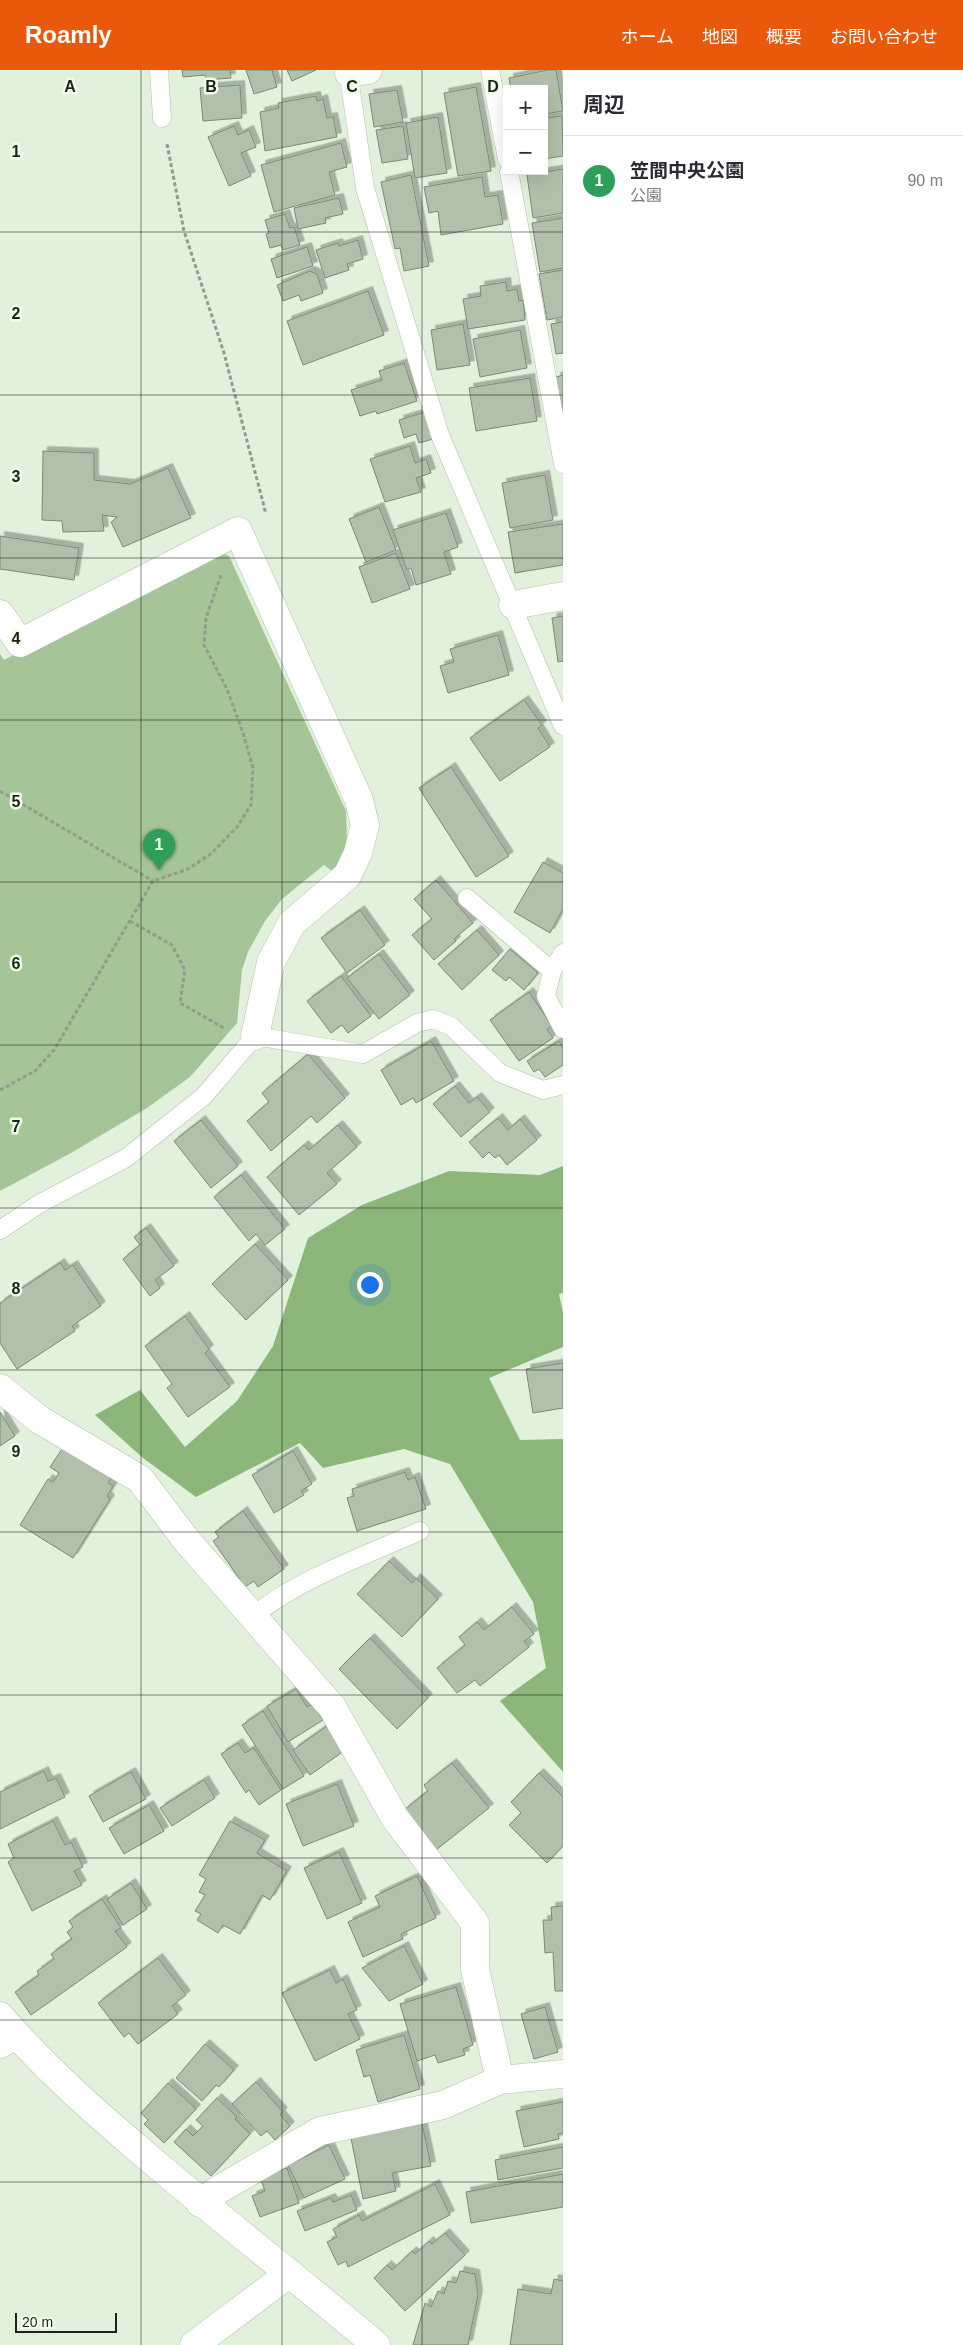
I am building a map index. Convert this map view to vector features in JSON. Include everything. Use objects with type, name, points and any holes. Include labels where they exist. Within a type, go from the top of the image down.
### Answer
[{"type":"street","points":[[0,614],[20,643],[231,534],[359,800],[365,825],[358,853],[347,876],[292,923],[272,962],[255,1036]]},
{"type":"street","points":[[513,606],[563,596]]},
{"type":"street","points":[[0,1388],[40,1420],[140,1479],[187,1541],[254,1615],[332,1707],[395,1818],[475,1923],[475,1969],[500,2080]]},
{"type":"street","points":[[5,2032],[200,2203],[290,2272],[376,2345]]},
{"type":"street","points":[[200,2203],[218,2190],[320,2131],[442,2105],[500,2080],[563,2074]]},
{"type":"street","points":[[194,2345],[290,2272]]},
{"type":"lane","points":[[159,70],[162,118]]},
{"type":"lane","points":[[490,70],[503,138]]},
{"type":"lane","points":[[355,71],[365,188],[440,435],[563,726]]},
{"type":"lane","points":[[510,175],[563,464]]},
{"type":"lane","points":[[467,898],[552,971]]},
{"type":"lane","points":[[563,953],[552,971],[546,996],[563,1029]]},
{"type":"lane","points":[[0,1230],[39,1204],[126,1158],[204,1096],[255,1036],[363,1054],[418,1024],[433,1019],[451,1026],[500,1073],[543,1090],[563,1085]]},
{"type":"lane","points":[[254,1615],[272,1601],[317,1576],[420,1531]]},
{"type":"path","points":[[0,1090],[34,1071],[54,1050],[154,881],[188,869],[212,853],[237,827],[252,805],[253,768],[243,733],[227,689],[204,645],[206,618],[224,570],[231,534],[267,518],[224,353],[184,231],[162,118]]},
{"type":"path","points":[[0,792],[154,881]]},
{"type":"path","points":[[130,921],[172,945],[185,970],[180,1003],[237,1035],[255,1036]]},
{"type":"green space","points":[[213,549],[229,556],[346,811],[347,841],[336,874],[324,865],[282,899],[265,921],[248,952],[242,970],[237,1023],[190,1077],[147,1108],[71,1153],[0,1191],[0,654],[4,660]]},
{"type":"green space","points":[[563,1166],[563,1293],[559,1294],[563,1313],[563,1347],[489,1378],[520,1440],[563,1439],[563,1772],[500,1701],[546,1668],[533,1602],[450,1464],[404,1449],[323,1468],[300,1443],[196,1497],[143,1458],[95,1415],[140,1390],[185,1447],[237,1401],[273,1346],[308,1238],[362,1205],[449,1171],[540,1175]]},
{"type":"building","points":[[182,70],[230,70],[231,78],[206,80],[205,75],[183,77]]},
{"type":"building","points":[[246,70],[272,70],[277,87],[254,94]]},
{"type":"building","points":[[287,70],[316,70],[292,81]]},
{"type":"building","points":[[556,70],[563,111],[548,113],[548,85],[510,85],[509,78]]},
{"type":"building","points":[[240,85],[242,118],[203,121],[200,88]]},
{"type":"building","points":[[476,87],[491,171],[458,176],[444,93]]},
{"type":"building","points":[[397,90],[403,122],[374,127],[369,94]]},
{"type":"building","points":[[316,96],[317,101],[323,99],[327,118],[333,117],[337,137],[265,151],[260,112],[279,108],[278,103]]},
{"type":"building","points":[[562,116],[563,156],[548,158],[548,118]]},
{"type":"building","points":[[438,117],[447,173],[415,178],[406,123]]},
{"type":"building","points":[[234,126],[238,135],[249,130],[256,147],[241,153],[251,176],[229,186],[208,137]]},
{"type":"building","points":[[403,126],[408,159],[382,163],[376,130]]},
{"type":"building","points":[[341,143],[347,167],[329,172],[335,195],[274,212],[261,165]]},
{"type":"building","points":[[563,169],[563,213],[533,218],[527,175],[548,175],[548,172]]},
{"type":"building","points":[[411,175],[429,266],[404,271],[400,248],[395,249],[381,182]]},
{"type":"building","points":[[482,177],[485,197],[498,195],[503,224],[441,235],[438,211],[429,213],[424,187]]},
{"type":"building","points":[[339,198],[343,214],[325,218],[326,223],[298,229],[294,208]]},
{"type":"building","points":[[285,214],[290,228],[294,227],[300,245],[283,250],[281,245],[270,248],[266,234],[269,233],[265,220]]},
{"type":"building","points":[[563,218],[563,268],[540,272],[532,223]]},
{"type":"building","points":[[358,240],[363,259],[347,264],[349,270],[325,278],[316,250],[338,243],[339,246]]},
{"type":"building","points":[[307,247],[313,266],[277,278],[271,259]]},
{"type":"building","points":[[563,270],[563,317],[547,320],[539,274]]},
{"type":"building","points":[[310,271],[317,274],[323,293],[301,301],[299,295],[283,301],[277,285]]},
{"type":"building","points":[[506,282],[507,291],[517,289],[519,301],[523,300],[525,320],[468,329],[463,299],[481,296],[480,286]]},
{"type":"building","points":[[368,291],[384,335],[303,365],[287,321]]},
{"type":"building","points":[[563,322],[563,353],[556,354],[551,324]]},
{"type":"building","points":[[463,324],[470,365],[437,370],[431,330]]},
{"type":"building","points":[[520,330],[527,368],[480,377],[473,339]]},
{"type":"building","points":[[404,363],[417,401],[377,414],[376,411],[360,416],[351,390],[382,380],[379,371]]},
{"type":"building","points":[[563,375],[563,418],[556,377]]},
{"type":"building","points":[[530,378],[537,421],[476,431],[469,388]]},
{"type":"building","points":[[425,412],[433,439],[419,443],[416,434],[404,438],[399,420]]},
{"type":"building","points":[[410,446],[415,463],[426,459],[431,473],[416,478],[421,492],[385,502],[370,459]]},
{"type":"building","points":[[43,451],[94,453],[94,480],[130,484],[168,468],[191,518],[123,547],[111,522],[117,517],[102,515],[104,531],[63,532],[62,521],[42,520]]},
{"type":"building","points":[[545,475],[553,520],[510,528],[502,483]]},
{"type":"building","points":[[379,507],[396,550],[366,562],[349,519]]},
{"type":"building","points":[[446,513],[458,547],[444,552],[451,574],[416,585],[411,568],[407,570],[393,530]]},
{"type":"building","points":[[563,524],[563,565],[515,573],[508,532]]},
{"type":"building","points":[[0,536],[79,548],[74,580],[0,569]]},
{"type":"building","points":[[396,553],[410,589],[372,603],[359,567]]},
{"type":"building","points":[[563,616],[563,661],[558,662],[552,618]]},
{"type":"building","points":[[498,635],[509,675],[448,693],[440,666],[454,662],[450,649]]},
{"type":"building","points":[[524,700],[542,725],[538,728],[550,747],[500,781],[470,738]]},
{"type":"building","points":[[451,767],[509,856],[476,877],[419,788]]},
{"type":"building","points":[[543,862],[563,873],[563,909],[550,933],[514,912]]},
{"type":"building","points":[[436,880],[473,923],[434,960],[412,935],[432,919],[414,899]]},
{"type":"building","points":[[360,910],[385,945],[347,973],[321,938]]},
{"type":"building","points":[[477,930],[499,955],[462,990],[438,964]]},
{"type":"building","points":[[510,949],[538,973],[524,990],[509,977],[506,981],[492,970]]},
{"type":"building","points":[[379,954],[410,995],[379,1019],[347,978]]},
{"type":"building","points":[[341,976],[371,1016],[348,1033],[342,1025],[331,1033],[307,1001]]},
{"type":"building","points":[[529,992],[552,1026],[547,1029],[553,1038],[519,1061],[490,1020]]},
{"type":"building","points":[[431,1041],[454,1081],[416,1103],[413,1098],[401,1105],[381,1070]]},
{"type":"building","points":[[559,1041],[563,1048],[563,1065],[545,1077],[539,1069],[534,1072],[527,1061]]},
{"type":"building","points":[[308,1054],[345,1098],[317,1123],[311,1116],[271,1151],[247,1121],[269,1102],[262,1093]]},
{"type":"building","points":[[455,1086],[469,1103],[477,1097],[490,1112],[461,1137],[433,1104]]},
{"type":"building","points":[[498,1118],[508,1130],[520,1119],[537,1140],[507,1165],[499,1155],[495,1158],[489,1152],[483,1158],[469,1142]]},
{"type":"building","points":[[201,1120],[238,1166],[211,1188],[174,1141]]},
{"type":"building","points":[[338,1125],[357,1147],[327,1173],[337,1184],[299,1215],[267,1177],[304,1145],[309,1150]]},
{"type":"building","points":[[241,1175],[285,1229],[265,1245],[256,1234],[249,1241],[214,1197]]},
{"type":"building","points":[[146,1228],[174,1266],[155,1280],[160,1288],[150,1296],[123,1259],[140,1245],[134,1237]]},
{"type":"building","points":[[255,1244],[288,1280],[246,1320],[212,1284]]},
{"type":"building","points":[[60,1263],[65,1270],[73,1265],[101,1306],[72,1326],[75,1331],[17,1369],[0,1343],[0,1303]]},
{"type":"building","points":[[185,1316],[209,1349],[205,1353],[230,1387],[188,1417],[167,1388],[172,1384],[145,1346]]},
{"type":"building","points":[[563,1363],[563,1408],[533,1413],[526,1369]]},
{"type":"building","points":[[0,1412],[15,1436],[0,1446]]},
{"type":"building","points":[[64,1446],[112,1476],[108,1483],[113,1486],[107,1496],[110,1499],[73,1558],[20,1525],[48,1479],[53,1482],[59,1473],[50,1467]]},
{"type":"building","points":[[293,1451],[312,1484],[301,1491],[304,1495],[274,1513],[252,1475]]},
{"type":"building","points":[[405,1472],[408,1480],[415,1477],[426,1509],[357,1531],[347,1498],[354,1496],[352,1489]]},
{"type":"building","points":[[243,1511],[284,1569],[258,1587],[254,1581],[245,1587],[213,1541],[219,1537],[215,1532]]},
{"type":"building","points":[[389,1561],[412,1583],[416,1578],[438,1599],[402,1637],[357,1594]]},
{"type":"building","points":[[512,1607],[534,1634],[524,1641],[529,1647],[480,1686],[475,1680],[457,1693],[437,1668],[465,1645],[459,1637],[477,1622],[484,1630]]},
{"type":"building","points":[[370,1638],[428,1698],[397,1729],[339,1669]]},
{"type":"building","points":[[296,1689],[307,1707],[313,1704],[323,1720],[288,1742],[267,1706]]},
{"type":"building","points":[[263,1711],[304,1776],[283,1789],[242,1725]]},
{"type":"building","points":[[327,1726],[344,1751],[310,1775],[293,1750]]},
{"type":"building","points":[[238,1743],[245,1753],[254,1748],[281,1790],[259,1805],[249,1790],[246,1793],[221,1754]]},
{"type":"building","points":[[452,1763],[489,1808],[436,1850],[404,1810],[428,1791],[424,1785]]},
{"type":"building","points":[[44,1771],[48,1781],[56,1778],[65,1797],[0,1829],[0,1792]]},
{"type":"building","points":[[131,1772],[146,1799],[103,1822],[89,1796]]},
{"type":"building","points":[[539,1773],[563,1797],[563,1846],[547,1863],[509,1825],[521,1813],[511,1802]]},
{"type":"building","points":[[204,1780],[215,1798],[172,1826],[160,1808]]},
{"type":"building","points":[[337,1784],[354,1826],[303,1846],[286,1804]]},
{"type":"building","points":[[149,1805],[164,1831],[124,1854],[109,1828]]},
{"type":"building","points":[[53,1821],[65,1845],[71,1842],[83,1867],[74,1871],[82,1885],[32,1911],[8,1862],[14,1858],[8,1844]]},
{"type":"building","points":[[230,1821],[265,1840],[257,1853],[287,1871],[270,1900],[262,1895],[240,1934],[223,1925],[218,1933],[197,1920],[201,1914],[195,1911],[205,1895],[199,1892],[206,1879],[199,1875]]},
{"type":"building","points":[[339,1852],[362,1903],[327,1919],[304,1868]]},
{"type":"building","points":[[417,1876],[436,1918],[401,1934],[403,1939],[363,1957],[348,1922],[380,1907],[375,1896]]},
{"type":"building","points":[[131,1883],[147,1909],[123,1925],[107,1899]]},
{"type":"building","points":[[102,1899],[121,1928],[115,1931],[127,1947],[31,2015],[15,1992],[39,1975],[37,1971],[54,1959],[51,1954],[72,1939],[67,1932],[73,1927],[69,1921]]},
{"type":"building","points":[[563,1906],[563,1991],[555,1991],[553,1952],[545,1953],[543,1920],[552,1920],[551,1907]]},
{"type":"building","points":[[404,1946],[423,1984],[389,2001],[362,1968]]},
{"type":"building","points":[[158,1958],[186,1995],[172,2006],[178,2014],[138,2044],[129,2033],[124,2037],[98,2003]]},
{"type":"building","points":[[330,1970],[336,1983],[343,1979],[357,2010],[348,2014],[360,2039],[315,2061],[282,1993]]},
{"type":"building","points":[[456,1987],[473,2045],[463,2049],[465,2055],[438,2063],[435,2055],[417,2061],[400,2004]]},
{"type":"building","points":[[545,2007],[558,2052],[534,2059],[521,2014]]},
{"type":"building","points":[[404,2035],[420,2089],[378,2102],[370,2075],[364,2077],[356,2050]]},
{"type":"building","points":[[205,2044],[234,2070],[219,2087],[216,2085],[202,2101],[176,2078]]},
{"type":"building","points":[[256,2082],[283,2112],[280,2114],[290,2126],[275,2140],[267,2131],[261,2136],[232,2104]]},
{"type":"building","points":[[168,2083],[196,2109],[164,2143],[144,2124],[148,2120],[141,2113]]},
{"type":"building","points":[[217,2098],[237,2117],[235,2119],[250,2134],[211,2176],[174,2142],[186,2129],[193,2136],[203,2126],[196,2120]]},
{"type":"building","points":[[563,2102],[563,2133],[558,2134],[559,2139],[524,2147],[516,2111]]},
{"type":"building","points":[[422,2123],[431,2166],[392,2173],[396,2191],[363,2199],[351,2138]]},
{"type":"building","points":[[329,2145],[345,2179],[304,2198],[288,2165]]},
{"type":"building","points":[[563,2147],[563,2168],[498,2180],[495,2160]]},
{"type":"building","points":[[287,2168],[299,2203],[260,2217],[252,2196],[265,2191],[260,2177]]},
{"type":"building","points":[[563,2174],[563,2207],[471,2223],[466,2192]]},
{"type":"building","points":[[435,2184],[450,2215],[348,2267],[346,2261],[338,2265],[327,2242],[337,2237],[333,2229],[359,2215],[362,2221]]},
{"type":"building","points":[[351,2195],[357,2210],[305,2231],[297,2211],[331,2198],[333,2202]]},
{"type":"building","points":[[445,2233],[465,2255],[405,2311],[374,2278],[387,2265],[392,2270],[412,2251],[415,2254],[429,2241],[432,2244]]},
{"type":"building","points":[[460,2271],[475,2274],[478,2295],[468,2345],[413,2345],[425,2303],[431,2307],[438,2291],[444,2294],[448,2281],[456,2283]]},
{"type":"building","points":[[554,2279],[563,2281],[563,2345],[510,2345],[518,2289],[551,2294]]},
{"type":"place","name":"笠間中央公園","points":[[159,870]]}]
